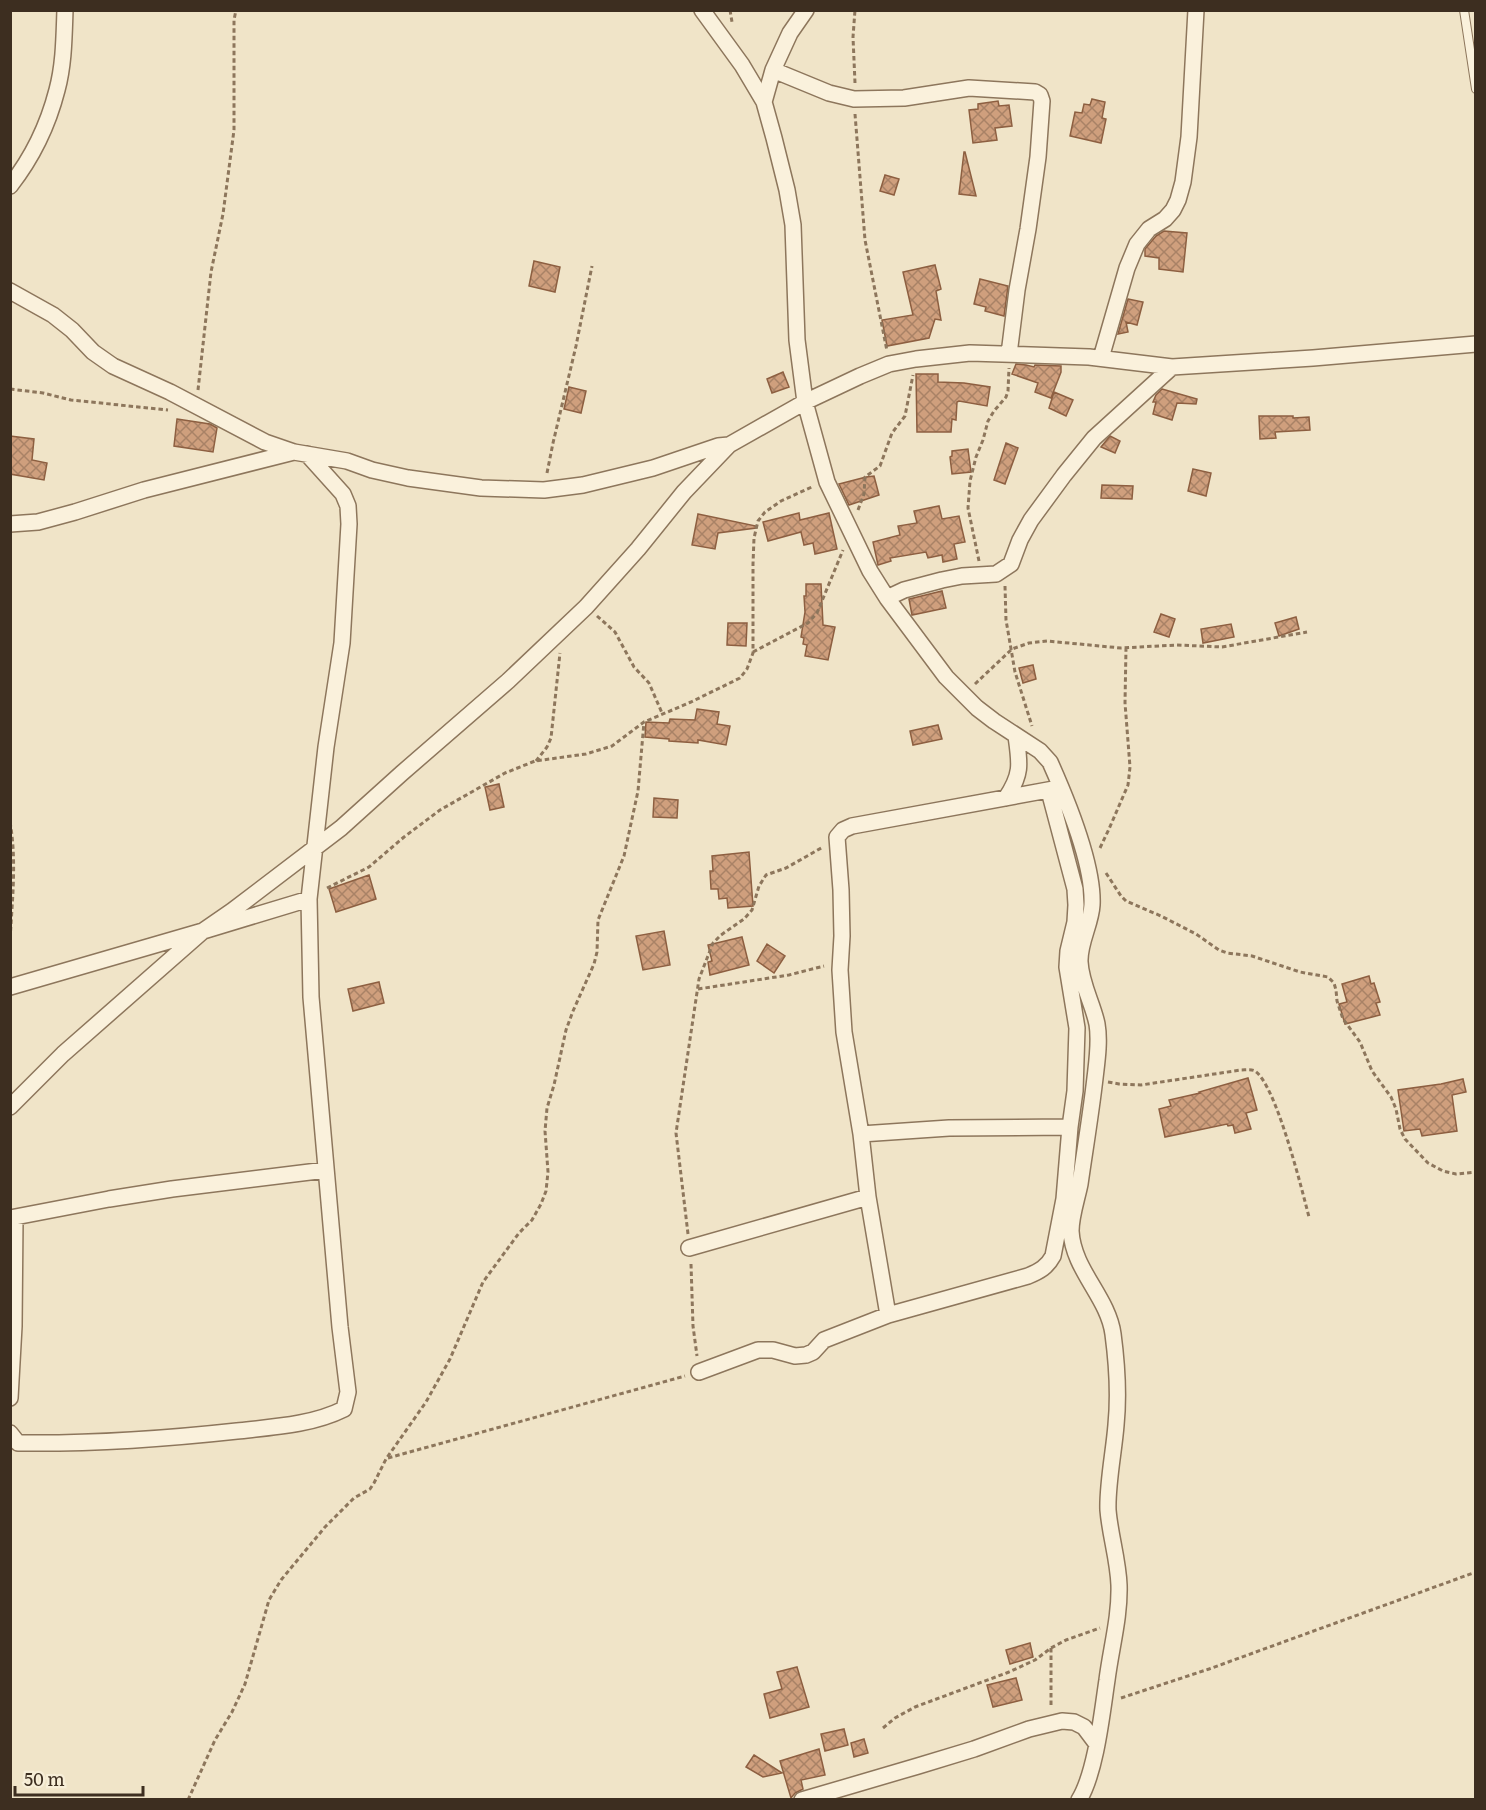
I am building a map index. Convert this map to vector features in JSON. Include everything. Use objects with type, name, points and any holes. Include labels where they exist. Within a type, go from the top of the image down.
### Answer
[{"type":"street","points":[[10,186],[22,171],[42,133],[57,88],[63,51],[65,10]]},
{"type":"street","points":[[699,1372],[758,1350],[773,1350],[795,1356],[806,1355],[813,1352],[824,1340],[888,1315],[1028,1276],[1049,1265],[1053,1256],[1064,1198],[1077,1054],[1077,1028],[1067,967],[1075,921],[1075,889],[1050,762],[1040,751],[977,708],[946,677],[887,598],[870,571],[827,482],[805,402],[797,340],[793,225],[787,190],[764,102],[702,10]]},
{"type":"street","points":[[764,102],[773,70],[790,33],[806,10]]},
{"type":"street","points":[[1101,358],[1121,288],[1137,243],[1149,229],[1165,219],[1173,210],[1183,182],[1189,137],[1196,10]]},
{"type":"street","points":[[773,70],[829,93],[854,99],[904,98],[969,88],[1035,92],[1040,95],[1042,101],[1038,158],[1009,354]]},
{"type":"street","points":[[10,291],[53,315],[72,330],[93,352],[113,366],[265,442],[301,453],[347,461],[372,470],[408,478],[481,488],[544,490],[583,485],[622,476],[675,462],[718,446],[729,445]]},
{"type":"street","points":[[10,1107],[63,1054],[203,931],[341,828],[508,681],[586,607],[638,549],[684,492],[729,445],[805,402],[890,364],[970,353],[1101,358],[1172,367],[1476,344]]},
{"type":"street","points":[[887,598],[904,590],[942,580],[996,574],[1011,564],[1031,520],[1064,475],[1095,438],[1172,367]]},
{"type":"street","points":[[10,524],[38,522],[144,490],[301,453]]},
{"type":"street","points":[[10,1433],[18,1443],[171,1438],[279,1426],[328,1417],[344,1409],[348,1392],[340,1327],[311,997],[309,898],[342,643],[350,524],[348,506],[343,494],[301,453]]},
{"type":"street","points":[[1006,798],[1016,783],[1019,769],[1016,736]]},
{"type":"street","points":[[1054,789],[1090,859],[1091,916],[1080,961],[1099,1037],[1080,1183],[1071,1228],[1076,1254],[1107,1310],[1113,1332],[1118,1394],[1108,1510],[1117,1560],[1119,1605],[1104,1705],[1090,1772],[1079,1800]]},
{"type":"street","points":[[888,1315],[844,1032],[840,962],[841,890],[837,837],[843,830],[852,826],[1054,789]]},
{"type":"street","points":[[10,987],[309,898]]},
{"type":"street","points":[[861,1134],[949,1128],[1070,1127]]},
{"type":"street","points":[[10,1398],[14,1326],[13,1218],[172,1189],[326,1170]]},
{"type":"street","points":[[689,1248],[868,1197]]},
{"type":"street","points":[[802,1800],[1062,1721],[1074,1722],[1084,1727],[1096,1743]]},
{"type":"lane","points":[[1464,10],[1476,89]]},
{"type":"path","points":[[197,407],[211,272],[223,214],[234,130],[234,20],[236,10]]},
{"type":"path","points":[[855,10],[854,99],[865,240],[890,364]]},
{"type":"path","points":[[544,490],[592,266]]},
{"type":"path","points":[[980,576],[978,550],[968,508],[970,481],[988,421],[1008,391],[1009,354]]},
{"type":"path","points":[[753,653],[808,623],[817,613],[861,506],[865,486],[864,477],[880,466],[892,433],[905,416],[916,359]]},
{"type":"path","points":[[10,389],[44,393],[71,400],[169,410]]},
{"type":"path","points":[[309,898],[369,867],[440,810],[505,773],[535,761],[586,754],[612,746],[636,726],[740,678],[747,669],[753,653],[753,564],[754,538],[758,521],[765,512],[781,501],[827,482]]},
{"type":"path","points":[[1011,564],[1005,580],[1006,620],[1016,672],[1040,751]]},
{"type":"path","points":[[586,607],[615,632],[634,667],[649,683],[663,714]]},
{"type":"path","points":[[535,761],[547,747],[551,738],[562,630]]},
{"type":"path","points":[[964,695],[981,676],[1012,649],[1029,643],[1047,641],[1126,647],[1177,645],[1222,647],[1307,632]]},
{"type":"path","points":[[1126,647],[1125,703],[1130,767],[1128,785],[1090,859],[1126,901],[1196,934],[1219,951],[1267,959],[1300,972],[1328,977],[1334,983],[1336,1001],[1343,1019],[1360,1042],[1372,1071],[1391,1097],[1405,1139],[1428,1163],[1443,1171],[1456,1174],[1476,1172]]},
{"type":"path","points":[[188,1800],[215,1740],[245,1684],[269,1600],[281,1580],[325,1527],[354,1498],[370,1489],[386,1459],[426,1402],[450,1359],[483,1282],[542,1204],[548,1172],[544,1131],[547,1108],[566,1030],[594,964],[597,952],[598,920],[624,856],[638,791],[644,722]]},
{"type":"path","points":[[10,822],[14,840],[10,941]]},
{"type":"path","points":[[386,1459],[699,1372],[693,1326],[689,1248],[676,1132],[699,979],[713,943],[744,920],[752,910],[759,886],[766,875],[814,853],[837,837]]},
{"type":"path","points":[[698,989],[789,975],[840,962]]},
{"type":"path","points":[[1095,1079],[1119,1084],[1141,1085],[1241,1070],[1251,1069],[1257,1072],[1269,1089],[1273,1100],[1300,1180],[1309,1217]]},
{"type":"path","points":[[1104,1705],[1476,1572]]},
{"type":"path","points":[[883,1728],[915,1707],[1009,1672],[1035,1660],[1051,1648],[1086,1632],[1116,1623]]},
{"type":"path","points":[[1047,1724],[1052,1702],[1051,1648]]},
{"type":"building","points":[[1092,99],[1105,102],[1102,118],[1106,119],[1101,143],[1070,136],[1075,112],[1082,113],[1084,104],[1090,105]]},
{"type":"building","points":[[998,101],[999,106],[1009,105],[1012,126],[995,128],[997,140],[973,143],[969,110],[978,109],[978,104]]},
{"type":"building","points":[[965,152],[976,196],[959,194]]},
{"type":"building","points":[[885,175],[899,179],[894,195],[880,191]]},
{"type":"building","points":[[1164,231],[1187,233],[1183,272],[1159,269],[1159,258],[1145,256],[1145,249],[1156,236]]},
{"type":"building","points":[[534,261],[560,267],[555,292],[529,286]]},
{"type":"building","points":[[935,265],[941,289],[936,291],[941,320],[935,319],[929,338],[887,346],[882,320],[913,315],[903,272]]},
{"type":"building","points":[[980,279],[1008,286],[1004,316],[985,311],[986,307],[974,304]]},
{"type":"building","points":[[1128,299],[1143,302],[1137,325],[1126,322],[1128,332],[1118,334]]},
{"type":"building","points":[[1016,364],[1034,367],[1035,365],[1061,366],[1051,398],[1035,392],[1038,383],[1012,374]]},
{"type":"building","points":[[783,372],[789,387],[772,393],[767,379]]},
{"type":"building","points":[[916,374],[938,374],[938,382],[990,387],[987,406],[959,401],[957,402],[956,420],[952,419],[951,432],[917,432]]},
{"type":"building","points":[[569,387],[586,391],[581,413],[564,409]]},
{"type":"building","points":[[1162,389],[1197,399],[1196,404],[1177,403],[1172,420],[1153,414],[1156,402],[1153,402]]},
{"type":"building","points":[[1054,392],[1073,400],[1066,416],[1049,408]]},
{"type":"building","points":[[1259,416],[1309,417],[1310,430],[1275,432],[1276,438],[1260,439]]},
{"type":"building","points":[[177,419],[210,424],[217,428],[213,452],[174,446]]},
{"type":"building","points":[[10,436],[34,439],[32,460],[47,463],[44,480],[10,474]]},
{"type":"building","points":[[1110,436],[1120,441],[1115,453],[1101,447]]},
{"type":"building","points":[[1006,443],[1018,448],[1005,484],[994,480]]},
{"type":"building","points":[[968,449],[971,472],[952,474],[950,457],[952,451]]},
{"type":"building","points":[[1193,469],[1211,473],[1206,496],[1188,491]]},
{"type":"building","points":[[874,476],[879,495],[849,505],[839,484]]},
{"type":"building","points":[[1102,485],[1133,486],[1132,499],[1101,498]]},
{"type":"building","points":[[939,506],[942,519],[959,516],[965,542],[954,544],[957,559],[943,562],[942,555],[928,558],[926,552],[890,558],[891,561],[878,565],[873,542],[900,535],[898,526],[917,523],[914,511]]},
{"type":"building","points":[[799,513],[800,520],[829,513],[837,549],[815,554],[813,543],[804,545],[801,532],[768,541],[763,522]]},
{"type":"building","points":[[698,514],[756,526],[756,528],[718,533],[715,549],[692,545]]},
{"type":"building","points":[[806,584],[821,584],[823,625],[835,627],[828,660],[805,656],[807,645],[803,644],[804,638],[801,637]]},
{"type":"building","points":[[942,591],[946,608],[912,615],[909,599]]},
{"type":"building","points":[[1161,614],[1175,619],[1169,637],[1154,632]]},
{"type":"building","points":[[1296,617],[1299,629],[1279,636],[1275,623]]},
{"type":"building","points":[[728,623],[747,623],[746,646],[727,645]]},
{"type":"building","points":[[1231,624],[1234,637],[1203,643],[1201,629]]},
{"type":"building","points":[[1033,665],[1036,679],[1023,683],[1019,668]]},
{"type":"building","points":[[697,709],[719,712],[717,724],[730,726],[726,745],[698,740],[698,743],[645,737],[646,722],[669,723],[670,719],[695,720]]},
{"type":"building","points":[[938,725],[942,739],[913,745],[910,731]]},
{"type":"building","points":[[499,784],[504,807],[490,810],[485,787]]},
{"type":"building","points":[[654,798],[678,800],[677,818],[653,817]]},
{"type":"building","points":[[749,852],[753,906],[728,908],[727,898],[719,899],[718,889],[711,889],[712,856]]},
{"type":"building","points":[[369,875],[376,899],[336,912],[329,889]]},
{"type":"building","points":[[664,931],[670,965],[643,970],[636,936]]},
{"type":"building","points":[[742,937],[749,965],[710,975],[708,962],[712,961],[708,945]]},
{"type":"building","points":[[767,944],[785,956],[774,973],[757,961]]},
{"type":"building","points":[[1369,976],[1371,984],[1374,983],[1380,1002],[1376,1003],[1380,1015],[1345,1024],[1339,1004],[1347,1002],[1342,984]]},
{"type":"building","points":[[379,982],[384,1003],[353,1011],[348,989]]},
{"type":"building","points":[[1248,1078],[1257,1110],[1246,1113],[1251,1129],[1235,1133],[1233,1125],[1228,1126],[1227,1124],[1165,1137],[1159,1109],[1171,1106],[1169,1100]]},
{"type":"building","points":[[1463,1079],[1466,1092],[1452,1095],[1457,1131],[1422,1136],[1420,1129],[1404,1131],[1398,1090]]},
{"type":"building","points":[[1030,1643],[1033,1657],[1010,1664],[1006,1650]]},
{"type":"building","points":[[797,1667],[809,1707],[770,1718],[764,1694],[782,1689],[777,1672]]},
{"type":"building","points":[[1016,1678],[1022,1700],[993,1707],[987,1685]]},
{"type":"building","points":[[844,1729],[848,1745],[825,1751],[821,1734]]},
{"type":"building","points":[[864,1739],[868,1753],[854,1757],[851,1743]]},
{"type":"building","points":[[819,1749],[825,1775],[801,1780],[803,1789],[791,1798],[780,1761]]},
{"type":"building","points":[[754,1755],[782,1773],[763,1777],[746,1767]]}]
